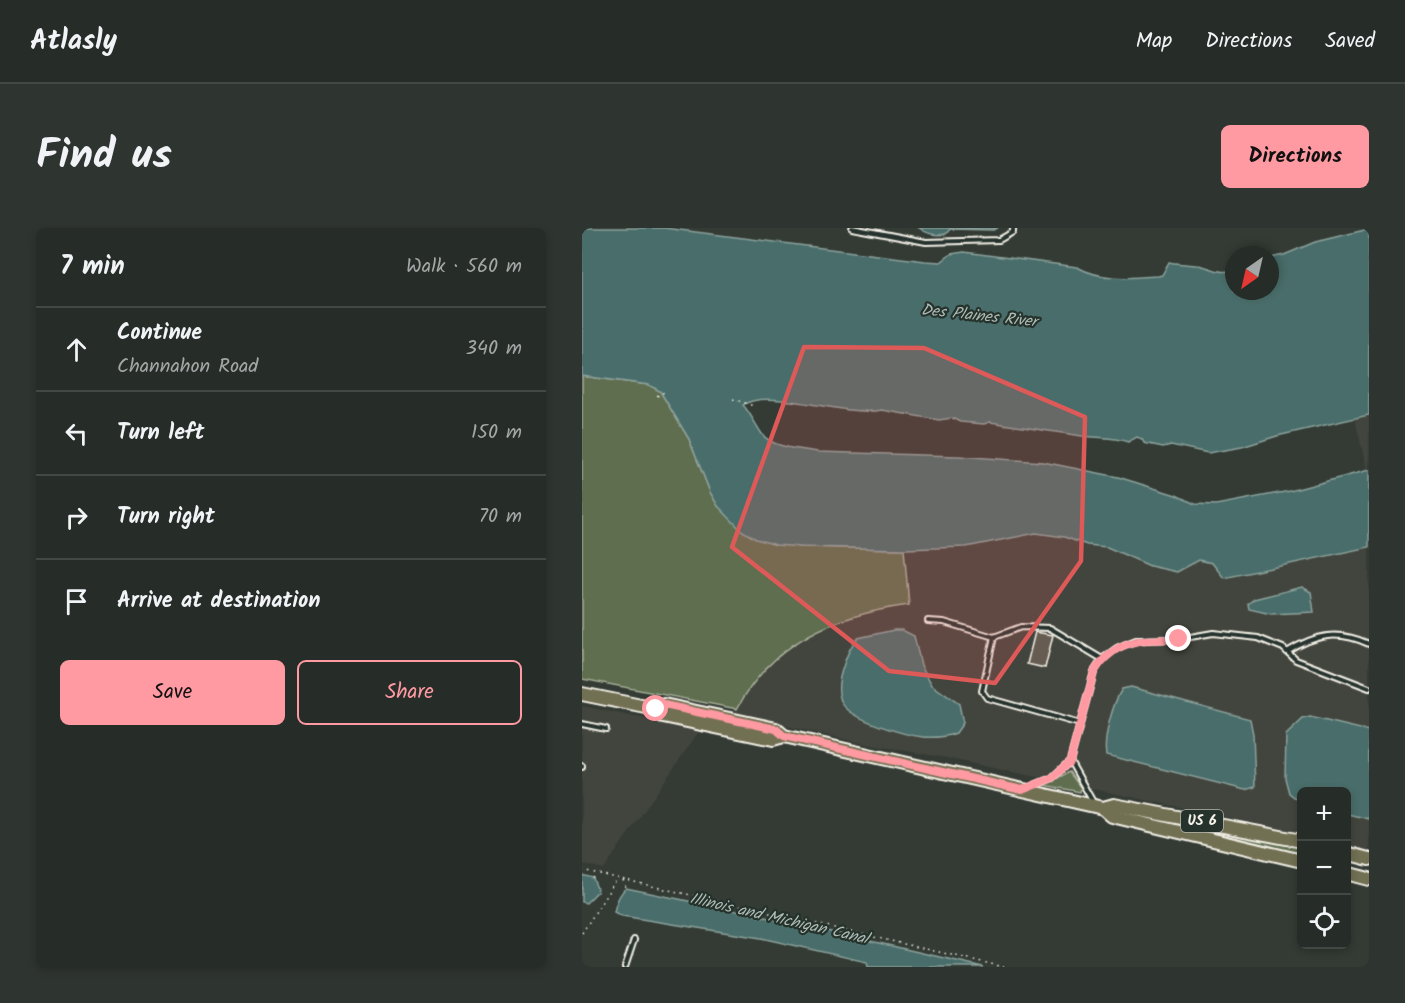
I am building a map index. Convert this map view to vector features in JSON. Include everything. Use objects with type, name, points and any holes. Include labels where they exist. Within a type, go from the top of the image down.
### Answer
[{"type":"main road","name":"US 6","points":[[582,694],[656,709],[664,705],[776,729],[784,736],[1099,808],[1112,816],[1297,860]]},
{"type":"main road","name":"US 6","points":[[1099,808],[1114,805],[1297,840]]},
{"type":"main road","points":[[1351,854],[1369,859]]},
{"type":"main road","points":[[1351,874],[1369,879]]},
{"type":"lane","points":[[852,228],[926,242],[999,240],[1012,232],[1014,228]]},
{"type":"lane","points":[[928,621],[944,622],[994,637],[1021,627],[1050,628],[1102,659]]},
{"type":"lane","points":[[1022,790],[1052,778],[1070,761],[1094,672],[1102,659],[1117,648],[1136,640],[1179,639],[1213,633],[1258,638],[1283,648],[1296,660],[1369,688]]},
{"type":"lane","points":[[1287,651],[1305,641],[1333,635],[1349,636],[1369,644]]},
{"type":"lane","points":[[994,637],[982,691],[987,698],[1080,723]]},
{"type":"lane","points":[[582,724],[606,729]]},
{"type":"lane","points":[[1070,761],[1099,808]]},
{"type":"lane","points":[[625,967],[634,940]]},
{"type":"path","points":[[657,396],[666,391]]},
{"type":"path","points":[[733,399],[754,405]]},
{"type":"path","points":[[582,870],[1004,967]]},
{"type":"path","points":[[593,878],[597,874]]},
{"type":"path","points":[[582,933],[617,878]]},
{"type":"path","points":[[622,879],[626,888]]},
{"type":"highlighted area","points":[[804,347],[924,348],[1085,417],[1081,561],[995,683],[889,671],[732,547]]},
{"type":"shaded area","points":[[1369,415],[1369,470],[1367,471],[1355,419]]},
{"type":"shaded area","points":[[1036,533],[1064,537],[1087,545],[1107,547],[1150,566],[1177,572],[1198,560],[1212,563],[1225,578],[1369,547],[1369,851],[1351,846],[1351,787],[1297,787],[1297,832],[941,757],[865,744],[734,714],[748,687],[785,649],[801,639],[860,614],[909,605],[904,549],[966,547]]},
{"type":"shaded area","points":[[582,706],[700,730],[604,869],[582,864]]},
{"type":"green space","points":[[582,376],[649,385],[660,391],[689,439],[718,506],[800,547],[904,549],[909,605],[856,616],[809,635],[769,665],[752,685],[737,709],[582,679]]},
{"type":"green space","points":[[1069,772],[1081,788],[1080,792],[1044,785]]},
{"type":"green space","points":[[1185,823],[1297,846],[1297,853],[1185,827]]},
{"type":"water","name":"Des Plaines River","points":[[582,228],[664,228],[925,261],[941,262],[951,254],[964,252],[1077,267],[1097,275],[1117,278],[1162,275],[1169,262],[1225,271],[1225,300],[1279,300],[1279,256],[1315,242],[1369,229],[1369,415],[1277,436],[1242,447],[1208,453],[1171,445],[1163,447],[1144,443],[1137,437],[1128,442],[990,422],[984,424],[960,422],[952,418],[939,420],[882,410],[850,410],[771,399],[755,400],[743,405],[767,439],[787,447],[817,452],[958,456],[1043,462],[1118,477],[1176,495],[1195,504],[1216,505],[1290,491],[1369,470],[1369,547],[1224,578],[1212,563],[1199,560],[1177,572],[1150,566],[1107,547],[1087,545],[1064,537],[1036,533],[966,547],[904,549],[776,545],[756,539],[741,530],[718,506],[689,439],[660,391],[649,385],[582,376]]},
{"type":"water","points":[[919,228],[998,228],[993,230],[950,229],[946,234],[938,235]]},
{"type":"water","points":[[1302,587],[1311,592],[1314,612],[1271,614],[1249,609],[1248,604],[1254,599]]},
{"type":"water","points":[[902,630],[914,636],[921,665],[932,685],[959,704],[963,723],[956,733],[923,737],[904,733],[867,721],[847,709],[842,703],[839,694],[839,680],[845,659],[853,644],[858,638]]},
{"type":"water","points":[[1131,687],[1250,719],[1253,734],[1255,787],[1245,790],[1106,755],[1107,730],[1115,703],[1122,689]]},
{"type":"water","points":[[1310,717],[1369,731],[1369,819],[1351,815],[1351,787],[1297,787],[1297,799],[1289,793],[1285,778],[1286,735],[1303,719]]},
{"type":"water","points":[[582,875],[593,878],[598,891],[586,903],[582,902]]},
{"type":"water","points":[[626,888],[779,920],[983,967],[868,967],[867,962],[761,938],[622,916],[614,912],[618,899]]},
{"type":"building","points":[[1035,632],[1053,635],[1045,668],[1027,664]]},
{"type":"route","points":[[656,709],[664,705],[776,729],[784,736],[1022,790],[1052,778],[1070,761],[1094,672],[1102,659],[1117,648],[1136,640],[1179,639]]},
{"type":"water label","name":"Illinois and Michigan Canal","points":[[779,919]]}]
